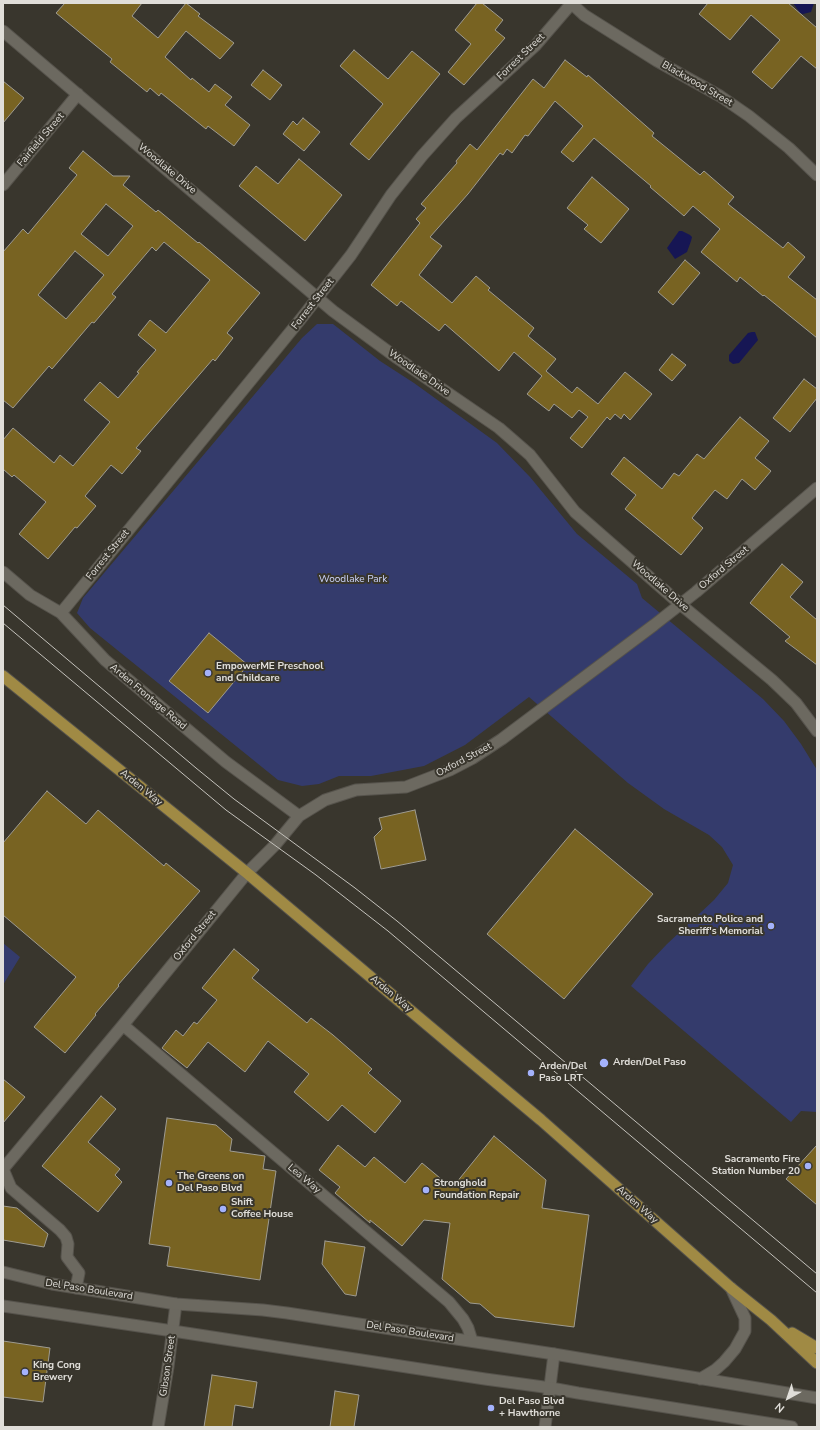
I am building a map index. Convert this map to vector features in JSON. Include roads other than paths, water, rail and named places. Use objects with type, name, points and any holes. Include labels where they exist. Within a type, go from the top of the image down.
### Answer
[{"type":"main road","name":"Arden Way","points":[[3,676],[247,873],[541,1120],[731,1288],[771,1320],[817,1363]]},
{"type":"main road","name":"Arden Way","points":[[771,1320],[817,1348]]},
{"type":"street","name":"Blackwood Street","points":[[572,3],[584,15],[657,61],[720,96],[749,116],[789,148],[817,175]]},
{"type":"street","name":"Forrest Street","points":[[61,613],[317,298],[351,255],[391,195],[427,151],[456,118],[535,46],[572,3]]},
{"type":"street","name":"Woodlake Drive","points":[[3,31],[317,298],[397,358],[499,428],[530,456],[575,512],[680,604],[772,680],[796,703],[817,731]]},
{"type":"street","name":"Fairfield Street","points":[[3,185],[78,94]]},
{"type":"street","name":"Oxford Street","points":[[3,1169],[123,1026],[247,873],[275,845],[299,816],[325,800],[356,790],[406,787],[450,770],[472,758],[502,739],[680,604],[817,488]]},
{"type":"street","name":"Arden Frontage Road","points":[[3,572],[30,595],[61,613],[105,660],[214,752],[299,816]]},
{"type":"street","name":"Lea Way","points":[[123,1026],[449,1302],[463,1319],[468,1328],[472,1342]]},
{"type":"street","points":[[3,1169],[11,1188],[60,1230],[66,1237],[68,1244],[67,1257],[79,1273],[76,1288]]},
{"type":"street","name":"Del Paso Boulevard","points":[[3,1272],[52,1284],[176,1304],[263,1310],[554,1354],[817,1398]]},
{"type":"street","points":[[700,1379],[715,1370],[724,1362],[735,1349],[745,1331],[745,1318],[731,1288]]},
{"type":"street","name":"Gibson Street","points":[[158,1427],[168,1367],[176,1304]]},
{"type":"street","points":[[3,1306],[551,1388],[792,1427]]},
{"type":"street","points":[[545,1427],[554,1354]]},
{"type":"tram line","points":[[3,605],[234,799],[355,888],[397,921],[817,1274]]},
{"type":"tram line","points":[[3,623],[226,810],[316,875],[388,931],[817,1293]]},
{"type":"place","name":"EmpowerME Preschool and Childcare","points":[[208,673]]},
{"type":"place","name":"Sacramento Police and Sheriff's Memorial","points":[[771,926]]},
{"type":"place","name":"Arden/Del Paso","points":[[604,1063]]},
{"type":"place","name":"Arden/Del Paso LRT","points":[[531,1073]]},
{"type":"place","name":"Sacramento Fire Station Number 20","points":[[808,1166]]},
{"type":"place","name":"The Greens on Del Paso Blvd","points":[[169,1183]]},
{"type":"place","name":"Stronghold Foundation Repair","points":[[426,1190]]},
{"type":"place","name":"Shift Coffee House","points":[[223,1209]]},
{"type":"place","name":"King Cong Brewery","points":[[25,1372]]},
{"type":"place","name":"Del Paso Blvd + Hawthorne","points":[[491,1408]]},
{"type":"park label","name":"Woodlake Park","points":[[353,580]]}]
